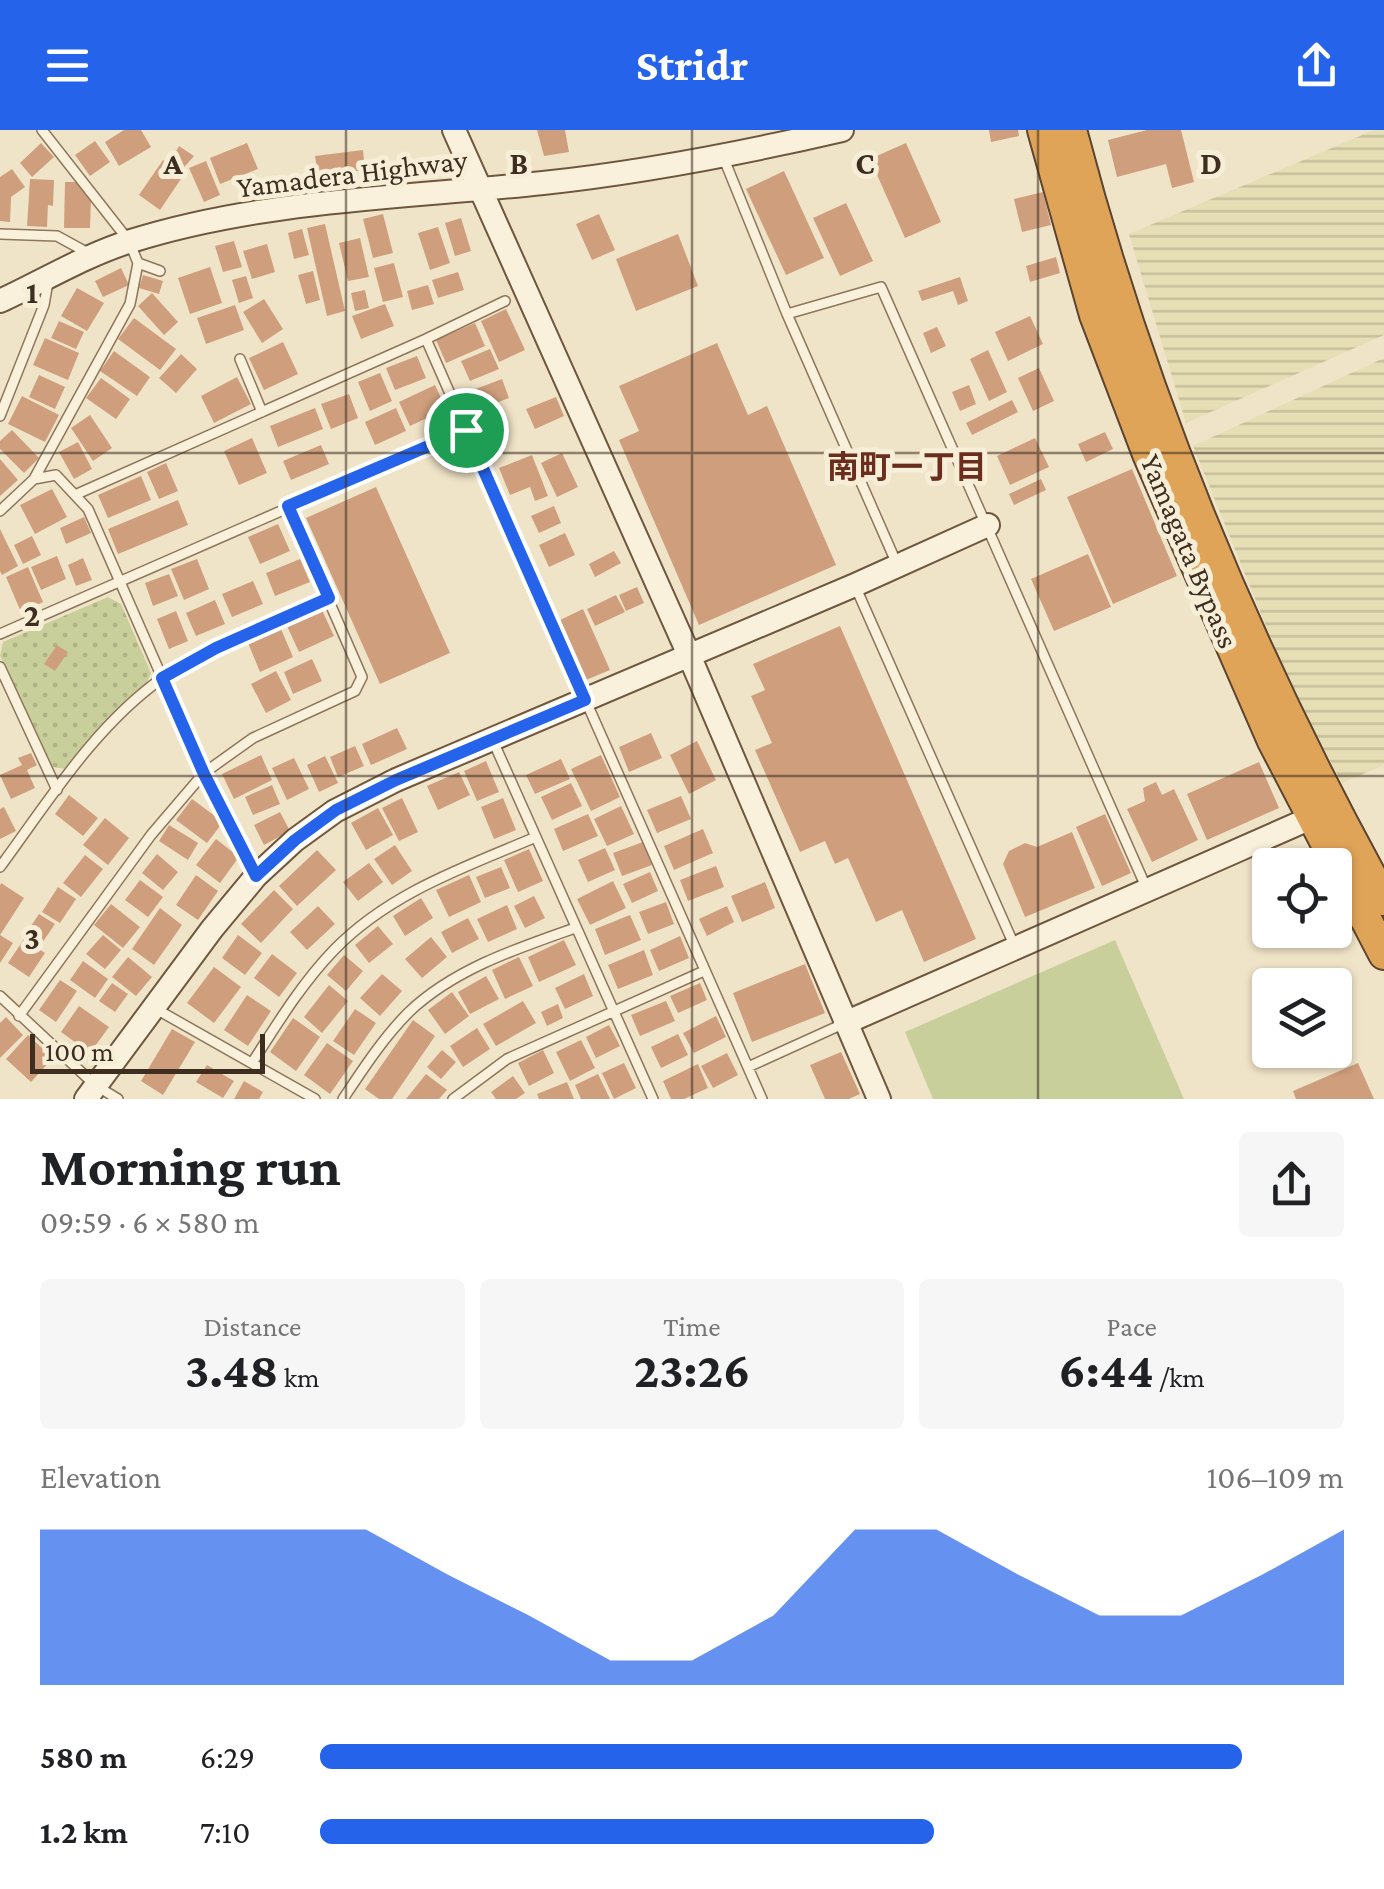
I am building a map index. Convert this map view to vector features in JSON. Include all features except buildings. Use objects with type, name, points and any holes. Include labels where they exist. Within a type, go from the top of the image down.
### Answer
[{"type":"highway","name":"Yamagata Bypass","points":[[1043,130],[1094,315],[1148,454],[1273,741],[1384,954]]},
{"type":"highway","name":"Yamagata Bypass","points":[[1072,130],[1098,234],[1206,536],[1296,736],[1384,900]]},
{"type":"street","points":[[454,130],[688,655],[879,1099]]},
{"type":"street","name":"Yamadera Highway","points":[[0,301],[94,257],[134,252],[297,205],[591,178],[723,158],[842,130]]},
{"type":"street","points":[[91,1092],[212,928],[256,876],[336,810],[396,780],[988,525]]},
{"type":"street","points":[[845,1023],[1311,818]]},
{"type":"lane","points":[[42,130],[134,252],[160,270]]},
{"type":"lane","points":[[723,158],[898,566]]},
{"type":"lane","points":[[0,234],[57,236],[94,257]]},
{"type":"lane","points":[[0,511],[34,479],[130,304],[134,252]]},
{"type":"lane","points":[[0,416],[44,304],[49,278]]},
{"type":"lane","points":[[788,314],[881,287],[1148,890]]},
{"type":"lane","points":[[77,494],[505,301]]},
{"type":"lane","points":[[426,339],[762,1099]]},
{"type":"lane","points":[[240,359],[262,412]]},
{"type":"lane","points":[[0,634],[466,430]]},
{"type":"lane","points":[[34,479],[56,475],[88,509],[204,774],[256,876]]},
{"type":"lane","points":[[19,1016],[168,813],[204,774],[253,738],[355,691],[362,677],[288,506]]},
{"type":"lane","points":[[855,585],[1015,947]]},
{"type":"lane","points":[[0,867],[105,731],[162,678],[216,648],[329,598]]},
{"type":"lane","points":[[0,668],[57,790]]},
{"type":"lane","points":[[493,741],[653,1099]]},
{"type":"lane","points":[[252,1063],[316,970],[360,926],[412,892],[536,837]]},
{"type":"lane","points":[[343,1099],[390,1034],[430,994],[492,960],[575,928]]},
{"type":"lane","points":[[454,1099],[507,1058],[704,970]]},
{"type":"lane","points":[[0,996],[91,1092],[118,1099]]},
{"type":"lane","points":[[154,1008],[314,1099]]},
{"type":"lane","points":[[748,1067],[845,1023]]},
{"type":"shaded area","points":[[1374,130],[1384,130],[1384,335],[1186,423],[1129,234]]},
{"type":"shaded area","points":[[1384,358],[1384,765],[1342,783],[1291,687],[1193,446]]},
{"type":"green space","points":[[108,597],[121,604],[151,673],[146,684],[100,726],[66,769],[52,767],[0,656],[3,642]]},
{"type":"green space","points":[[1115,940],[1184,1099],[933,1099],[905,1032]]},
{"type":"district","name":"南町一丁目","points":[[907,467]]},
{"type":"route","points":[[466,430],[585,700],[396,780],[336,810],[256,876],[204,774],[162,678],[216,648],[329,598],[288,506],[466,430]]}]
